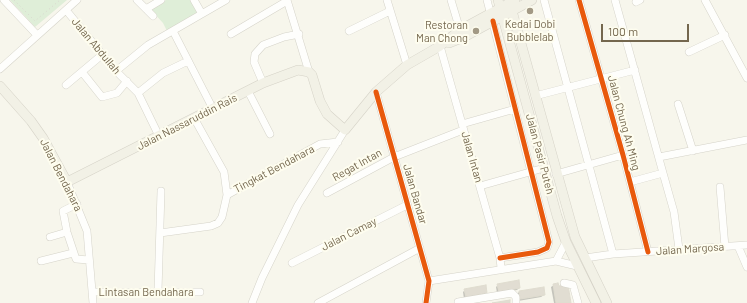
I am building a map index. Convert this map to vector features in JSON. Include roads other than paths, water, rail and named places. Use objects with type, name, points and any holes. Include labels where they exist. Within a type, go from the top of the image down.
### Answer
[{"type":"main road","points":[[440,46],[464,37],[492,17],[500,8],[512,3],[532,0]]},
{"type":"main road","name":"Jalan Pasir Puteh","points":[[512,3],[556,174],[575,237],[601,302]]},
{"type":"main road","name":"Jalan Pasir Puteh","points":[[500,8],[566,242],[577,266],[601,302]]},
{"type":"main road","points":[[309,72],[312,75],[320,101],[327,114],[345,130],[376,92],[407,65],[440,46],[460,30],[492,17]]},
{"type":"main road","name":"Jalan Nassaruddin Rais","points":[[68,182],[263,83],[298,70],[309,72]]},
{"type":"main road","name":"Jalan Bendahara","points":[[0,86],[31,121],[43,138],[68,182]]},
{"type":"street","points":[[4,0],[37,35]]},
{"type":"street","points":[[0,70],[77,0]]},
{"type":"street","points":[[137,0],[153,16]]},
{"type":"street","points":[[146,9],[161,0]]},
{"type":"street","points":[[194,0],[202,14]]},
{"type":"street","points":[[116,71],[148,45],[226,0]]},
{"type":"street","points":[[386,0],[407,65]]},
{"type":"street","points":[[451,0],[460,30]]},
{"type":"street","points":[[487,0],[549,242],[547,248],[538,252],[500,258]]},
{"type":"street","points":[[544,0],[613,254]]},
{"type":"street","name":"Jalan Chung Ah Ming","points":[[579,0],[623,155],[648,252]]},
{"type":"street","points":[[615,0],[674,212],[679,249]]},
{"type":"street","points":[[705,0],[747,76]]},
{"type":"street","points":[[231,34],[287,1],[299,34],[309,72]]},
{"type":"street","name":"Jalan Abdullah","points":[[66,10],[116,71],[138,93],[159,136]]},
{"type":"street","points":[[349,31],[390,11]]},
{"type":"street","points":[[173,31],[212,109]]},
{"type":"street","points":[[263,83],[254,62],[255,54],[264,45],[284,37],[299,34]]},
{"type":"street","points":[[689,52],[725,35]]},
{"type":"street","name":"Jalan Intan","points":[[440,46],[500,258],[501,268]]},
{"type":"street","points":[[66,85],[103,54]]},
{"type":"street","points":[[138,93],[163,73],[188,61]]},
{"type":"street","points":[[535,96],[635,70]]},
{"type":"street","name":"Jalan Abdullah","points":[[82,72],[102,97],[117,93],[127,81]]},
{"type":"street","points":[[248,91],[270,134]]},
{"type":"street","name":"Jalan Bandar","points":[[376,92],[429,281],[426,303]]},
{"type":"street","points":[[678,104],[693,151]]},
{"type":"street","name":"Regat Intan","points":[[327,193],[394,156],[463,127],[515,109]]},
{"type":"street","points":[[194,118],[224,172],[227,195]]},
{"type":"street","points":[[252,303],[262,278],[298,205],[345,130]]},
{"type":"street","points":[[659,157],[747,140]]},
{"type":"street","name":"Tingkat Bendahara","points":[[160,233],[212,226],[218,223],[222,217],[227,195],[320,144],[338,142]]},
{"type":"street","points":[[556,174],[623,155]]},
{"type":"street","points":[[480,186],[544,168]]},
{"type":"street","points":[[630,182],[663,173]]},
{"type":"street","name":"Jalan Bendahara","points":[[68,182],[86,231],[93,303]]},
{"type":"street","points":[[720,188],[725,246]]},
{"type":"street","points":[[158,291],[161,191]]},
{"type":"street","points":[[77,204],[63,211],[67,232],[76,259],[89,260]]},
{"type":"street","name":"Jalan Camay","points":[[292,263],[407,205]]},
{"type":"street","points":[[50,237],[67,232]]},
{"type":"street","points":[[556,261],[566,242]]},
{"type":"street","name":"Jalan Margosa","points":[[584,258],[613,254],[747,245]]},
{"type":"street","points":[[738,246],[747,268]]},
{"type":"street","points":[[318,303],[420,248]]},
{"type":"street","points":[[41,261],[73,253]]},
{"type":"street","points":[[429,281],[501,268],[556,261],[577,266]]},
{"type":"street","points":[[564,283],[573,285],[578,303]]},
{"type":"street","name":"Lintasan Bendahara","points":[[92,292],[200,292]]},
{"type":"street","points":[[458,302],[512,293],[515,294],[516,303]]},
{"type":"place","name":"Kedai Dobi Bubblelab","points":[[530,11]]},
{"type":"place","name":"Restoran Man Chong","points":[[476,31]]}]
